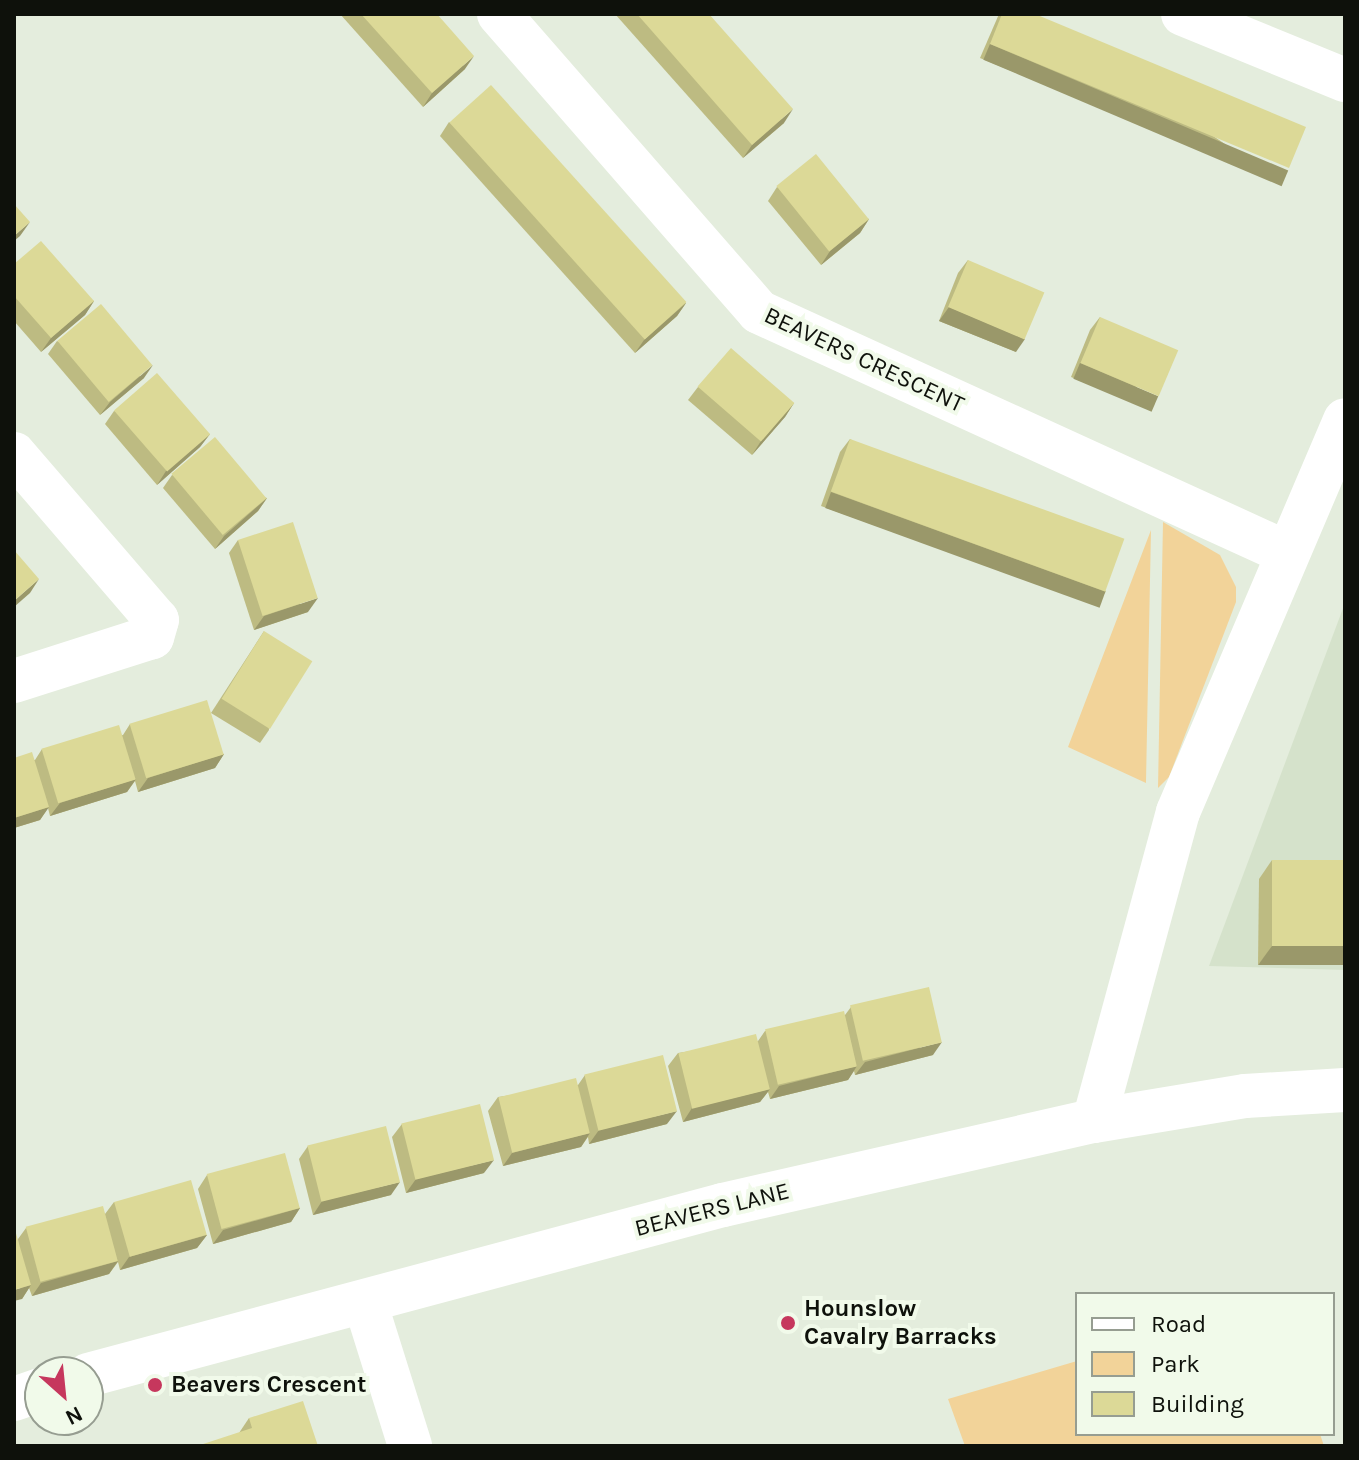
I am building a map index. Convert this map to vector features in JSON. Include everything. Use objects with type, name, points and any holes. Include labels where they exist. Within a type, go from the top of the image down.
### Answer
[{"type":"street","name":"BEAVERS CRESCENT","points":[[499,14],[759,312],[1285,552]]},
{"type":"street","points":[[1183,14],[1345,80]]},
{"type":"street","points":[[1094,1121],[1178,812],[1285,552],[1345,420]]},
{"type":"street","points":[[14,454],[157,620],[152,637],[14,681]]},
{"type":"street","name":"BEAVERS LANE","points":[[104,1371],[723,1205],[1094,1121],[1245,1096],[1345,1090]]},
{"type":"street","points":[[365,1302],[410,1446]]},
{"type":"shaded area","points":[[1345,603],[1345,970],[1209,966]]},
{"type":"green space","points":[[1163,522],[1220,555],[1236,587],[1236,602],[1169,777],[1158,788]]},
{"type":"green space","points":[[1151,530],[1146,782],[1146,783],[1068,747]]},
{"type":"green space","points":[[1075,1362],[1075,1436],[1321,1436],[1324,1446],[965,1446],[948,1399]]},
{"type":"building","points":[[361,14],[437,14],[474,56],[432,93]]},
{"type":"building","points":[[637,14],[709,14],[793,109],[752,145]]},
{"type":"building","points":[[1002,14],[1035,14],[1306,127],[1289,168],[990,44]]},
{"type":"building","points":[[491,85],[686,302],[645,339],[449,122]]},
{"type":"building","points":[[816,154],[869,219],[829,251],[776,186]]},
{"type":"building","points":[[14,204],[30,222],[14,236]]},
{"type":"building","points":[[41,241],[94,301],[51,338],[14,296],[14,264]]},
{"type":"building","points":[[968,260],[1044,292],[1024,339],[948,307]]},
{"type":"building","points":[[101,304],[152,365],[109,402],[57,341]]},
{"type":"building","points":[[1100,317],[1178,350],[1159,396],[1080,363]]},
{"type":"building","points":[[731,348],[794,403],[761,442],[698,386]]},
{"type":"building","points":[[157,373],[210,434],[167,472],[114,410]]},
{"type":"building","points":[[215,437],[266,498],[223,535],[171,474]]},
{"type":"building","points":[[850,439],[1124,539],[1105,591],[831,492]]},
{"type":"building","points":[[293,522],[318,598],[263,616],[238,540]]},
{"type":"building","points":[[14,550],[39,579],[14,601]]},
{"type":"building","points":[[264,631],[312,661],[270,729],[222,699]]},
{"type":"building","points":[[207,700],[224,755],[146,778],[130,724]]},
{"type":"building","points":[[119,725],[136,780],[58,803],[42,749]]},
{"type":"building","points":[[32,752],[49,807],[14,818],[14,758]]},
{"type":"building","points":[[1272,860],[1345,860],[1345,946],[1272,946]]},
{"type":"building","points":[[929,987],[942,1043],[863,1061],[850,1005]]},
{"type":"building","points":[[844,1011],[857,1067],[778,1085],[765,1029]]},
{"type":"building","points":[[756,1034],[770,1089],[692,1109],[678,1053]]},
{"type":"building","points":[[663,1055],[677,1111],[598,1131],[584,1075]]},
{"type":"building","points":[[576,1078],[590,1133],[512,1153],[498,1097]]},
{"type":"building","points":[[480,1104],[494,1160],[415,1180],[401,1124]]},
{"type":"building","points":[[386,1126],[400,1182],[321,1202],[307,1146]]},
{"type":"building","points":[[285,1153],[300,1208],[222,1229],[207,1174]]},
{"type":"building","points":[[191,1180],[207,1235],[130,1257],[114,1202]]},
{"type":"building","points":[[103,1206],[118,1261],[40,1282],[26,1227]]},
{"type":"building","points":[[14,1231],[31,1285],[14,1290]]},
{"type":"building","points":[[303,1401],[318,1446],[197,1446],[252,1428],[249,1418]]},
{"type":"place","name":"Hounslow Cavalry Barracks","points":[[788,1323]]},
{"type":"place","name":"Beavers Crescent","points":[[155,1385]]}]
